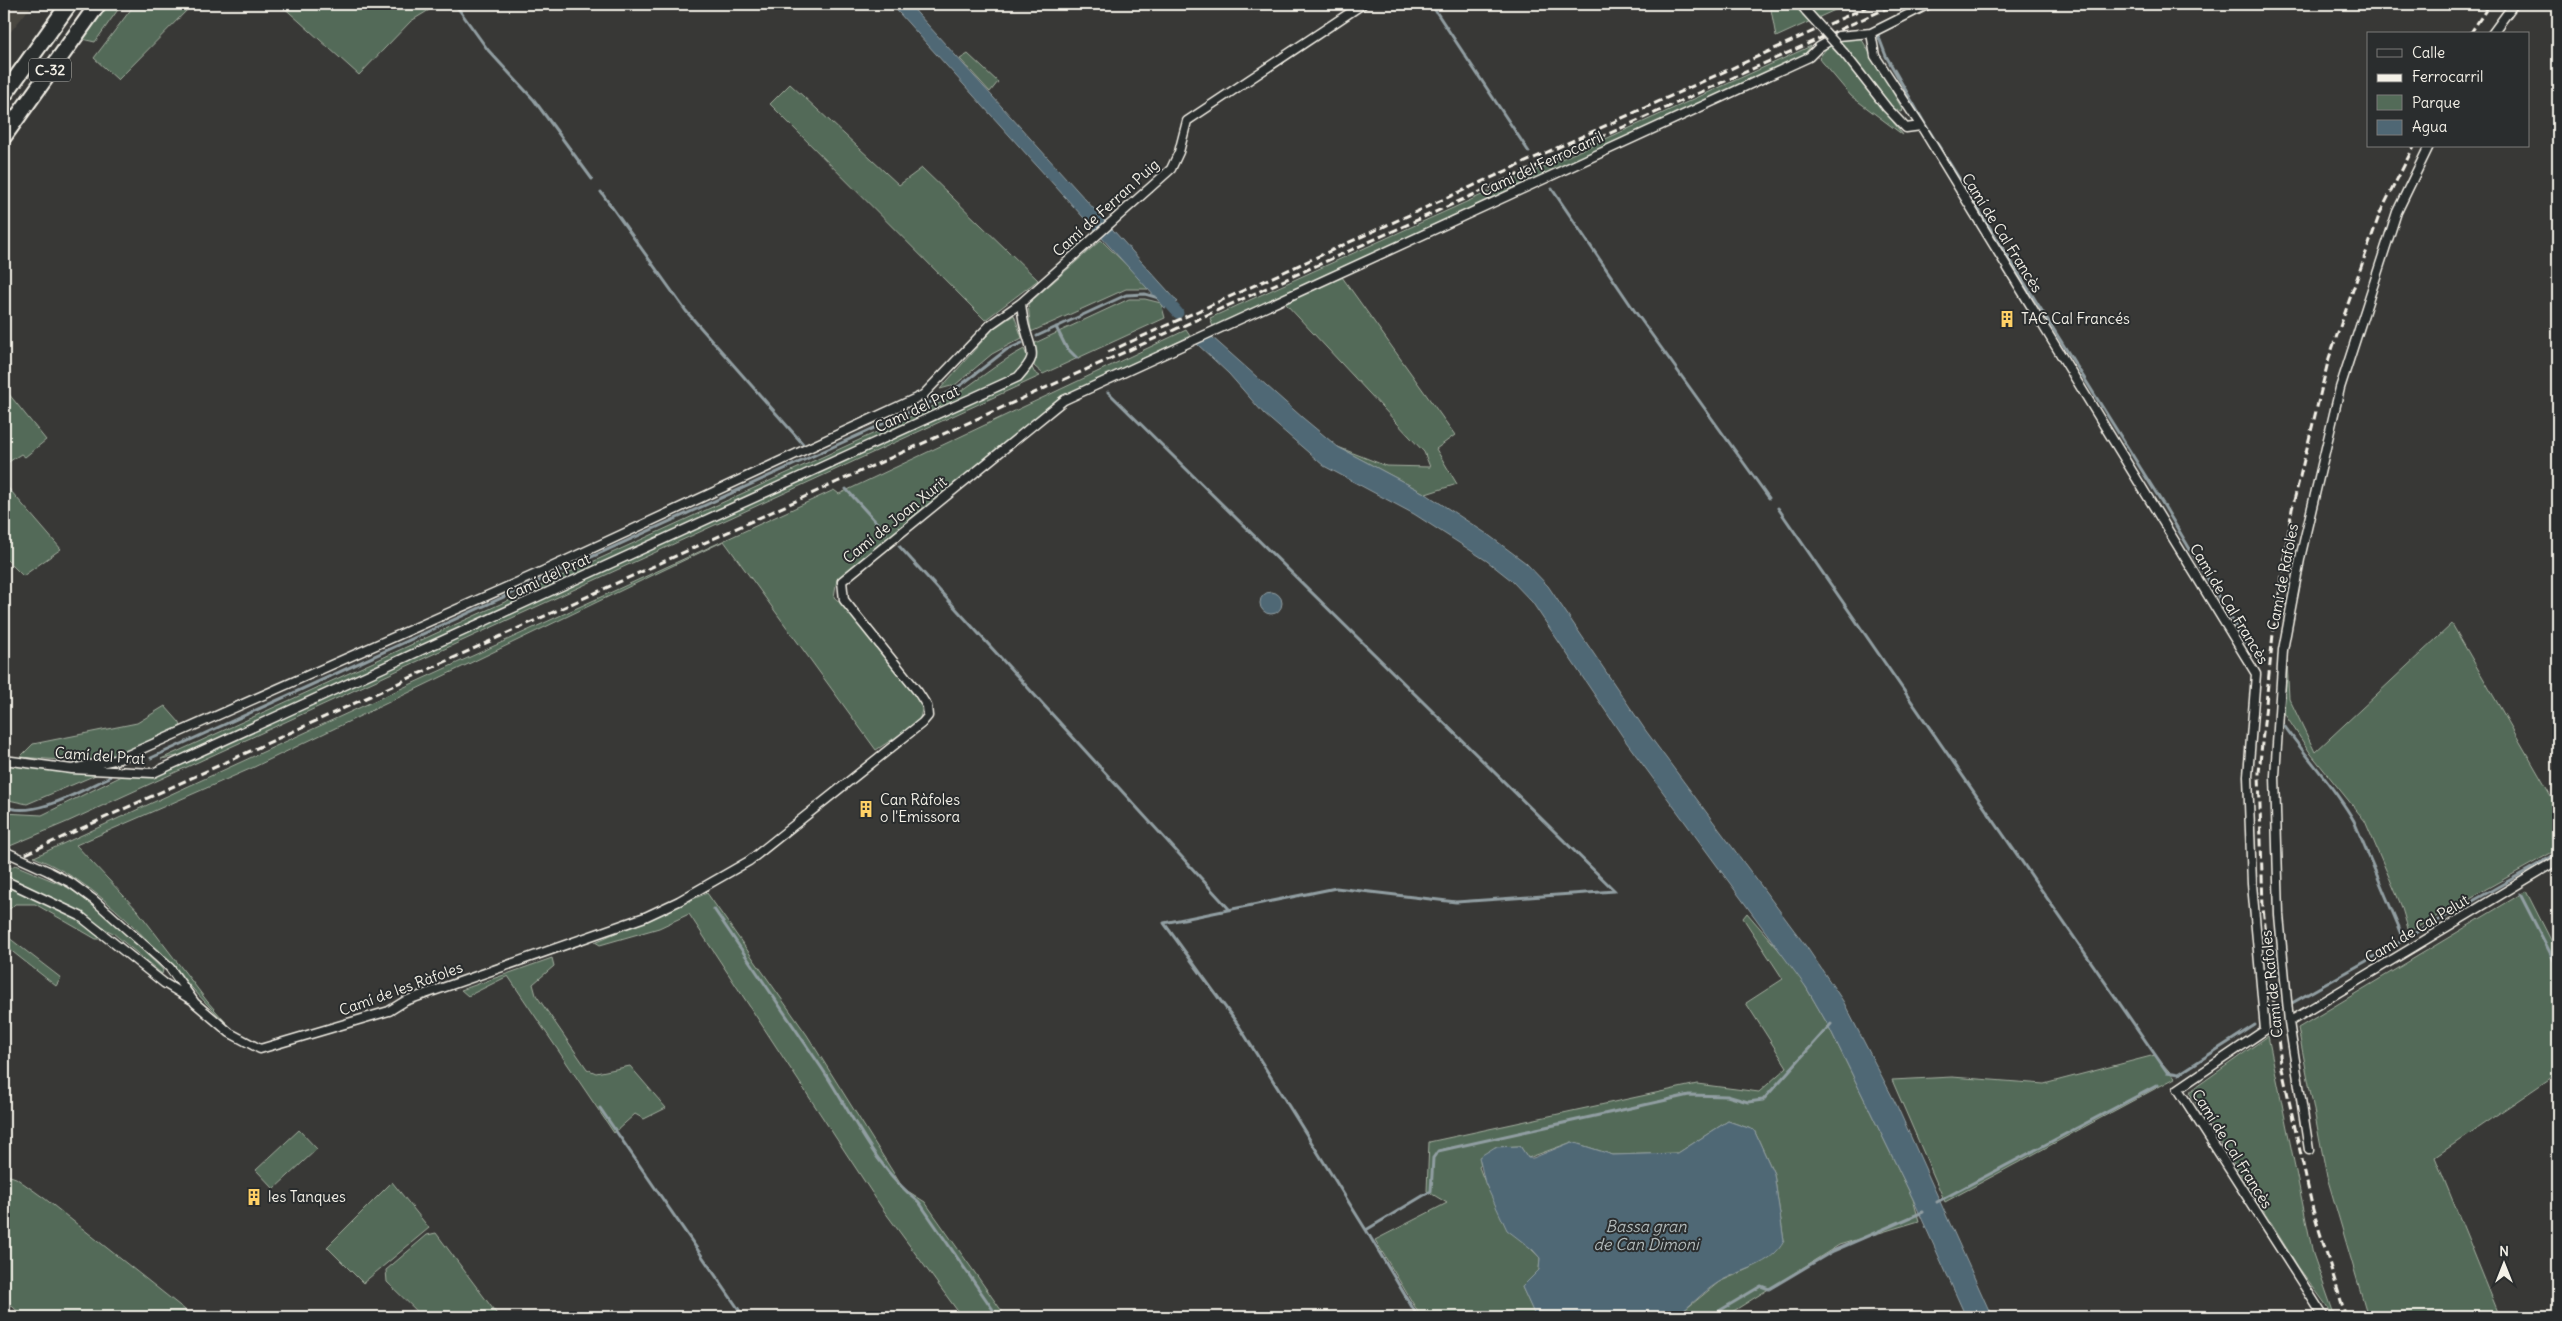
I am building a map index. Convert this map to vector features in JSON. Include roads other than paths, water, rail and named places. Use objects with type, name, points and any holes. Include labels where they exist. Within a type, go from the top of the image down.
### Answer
[{"type":"highway","name":"C-32","points":[[4,95],[69,4]]},
{"type":"highway","name":"C-32","points":[[4,136],[98,4]]},
{"type":"street","points":[[4,8],[6,4]]},
{"type":"street","name":"Camí de Ferran Puig","points":[[72,770],[119,759],[543,571],[924,396],[991,324],[1021,303],[1171,170],[1180,152],[1187,121],[1363,4]]},
{"type":"street","points":[[1800,4],[1844,53],[1887,108],[1906,128],[1920,126],[1875,56],[1871,33]]},
{"type":"street","name":"Camí del Ferrocarril","points":[[1225,326],[1809,57],[1819,47],[1838,36],[1871,33],[1928,4]]},
{"type":"street","points":[[2493,32],[2514,4]]},
{"type":"street","name":"Camí de Cal Francès","points":[[1920,126],[2256,674],[2248,776],[2252,884],[2265,1030],[2178,1089],[2324,1317]]},
{"type":"street","name":"Camí de Rafoles","points":[[2309,1150],[2289,1022],[2279,914],[2275,776],[2283,650],[2301,554],[2340,388],[2397,212],[2427,148]]},
{"type":"street","name":"Camí del Prat","points":[[4,760],[72,770],[153,773],[1018,377],[1030,364],[1033,350],[1026,331],[1021,303]]},
{"type":"street","name":"Camí de Joan Xurit","points":[[749,860],[922,723],[928,716],[927,706],[918,692],[844,600],[842,581],[1064,400],[1225,326]]},
{"type":"street","name":"Camí de les Ràfoles","points":[[4,851],[71,883],[101,906],[170,968],[195,1003],[230,1033],[260,1049],[389,1011],[404,1001],[645,917],[749,860]]},
{"type":"street","name":"Camí de Cal Pelut","points":[[2289,1022],[2558,860]]},
{"type":"street","points":[[4,880],[80,916],[164,983],[195,1003]]},
{"type":"water","points":[[891,4],[909,4],[1178,302],[1165,308]]},
{"type":"water","points":[[1212,337],[1338,447],[1426,494],[1487,534],[1526,563],[1548,586],[1646,731],[1808,949],[1843,1001],[1897,1106],[1992,1317],[1966,1317],[1913,1199],[1828,1025],[1806,987],[1627,743],[1532,602],[1511,580],[1487,561],[1414,514],[1324,466],[1264,414],[1229,374],[1196,343]]},
{"type":"water","points":[[1271,592],[1279,595],[1282,603],[1279,611],[1271,614],[1263,611],[1260,603],[1263,595]]},
{"type":"water","name":"Bassa gran de Can Dimoni","points":[[1728,1121],[1754,1130],[1774,1174],[1784,1241],[1778,1249],[1764,1262],[1713,1286],[1676,1317],[1535,1316],[1522,1287],[1539,1270],[1540,1258],[1533,1250],[1507,1230],[1485,1183],[1479,1157],[1495,1147],[1520,1146],[1528,1158],[1533,1158],[1572,1142],[1613,1155],[1678,1153]]},
{"type":"waterway","points":[[455,4],[488,50],[534,100],[592,179]]},
{"type":"waterway","points":[[1431,4],[1529,152]]},
{"type":"waterway","points":[[1878,35],[1886,56],[1925,124],[2163,504],[2246,643]]},
{"type":"waterway","points":[[1552,189],[1634,310],[1769,498]]},
{"type":"waterway","points":[[601,192],[686,311],[803,444]]},
{"type":"waterway","points":[[1037,336],[1126,295],[1145,294],[1159,298]]},
{"type":"waterway","points":[[1162,295],[1178,313]]},
{"type":"waterway","points":[[1056,327],[1066,347],[1077,358]]},
{"type":"waterway","points":[[151,758],[929,403],[961,385],[1006,350],[1022,343]]},
{"type":"waterway","points":[[1108,392],[1615,891],[1456,902],[1336,888],[1164,923],[1239,1026],[1366,1230],[1431,1191],[1433,1158],[1438,1151],[1689,1095],[1727,1096],[1748,1102],[1763,1100],[1831,1024]]},
{"type":"waterway","points":[[846,489],[886,533]]},
{"type":"waterway","points":[[1778,508],[2167,1072],[2179,1074],[2255,1025]]},
{"type":"waterway","points":[[899,546],[1230,910]]},
{"type":"waterway","points":[[2283,724],[2338,796],[2354,821],[2404,939]]},
{"type":"waterway","points":[[4,806],[16,809],[43,806],[72,796],[110,777]]},
{"type":"waterway","points":[[2292,1003],[2558,853]]},
{"type":"waterway","points":[[2520,894],[2558,968]]},
{"type":"waterway","points":[[714,909],[819,1064],[876,1155],[903,1188],[919,1202],[998,1317]]},
{"type":"waterway","points":[[1937,1202],[2158,1085]]},
{"type":"waterway","points":[[600,1108],[744,1317]]},
{"type":"waterway","points":[[1709,1317],[1761,1286],[1769,1289],[1833,1251],[1923,1212]]},
{"type":"waterway","points":[[1366,1230],[1418,1317]]},
{"type":"railway","points":[[1108,352],[1873,4]]},
{"type":"railway","points":[[4,864],[837,482],[1896,4]]},
{"type":"railway","points":[[2471,32],[2490,4]]},
{"type":"railway","points":[[2346,1317],[2313,1210],[2281,1064],[2263,908],[2259,773],[2273,634],[2292,509],[2329,358],[2380,213],[2413,148]]},
{"type":"place","name":"TAC Cal Francés","points":[[2007,319]]},
{"type":"place","name":"Can Ràfoles o l'Emissora","points":[[866,809]]},
{"type":"place","name":"les Tanques","points":[[254,1197]]}]
